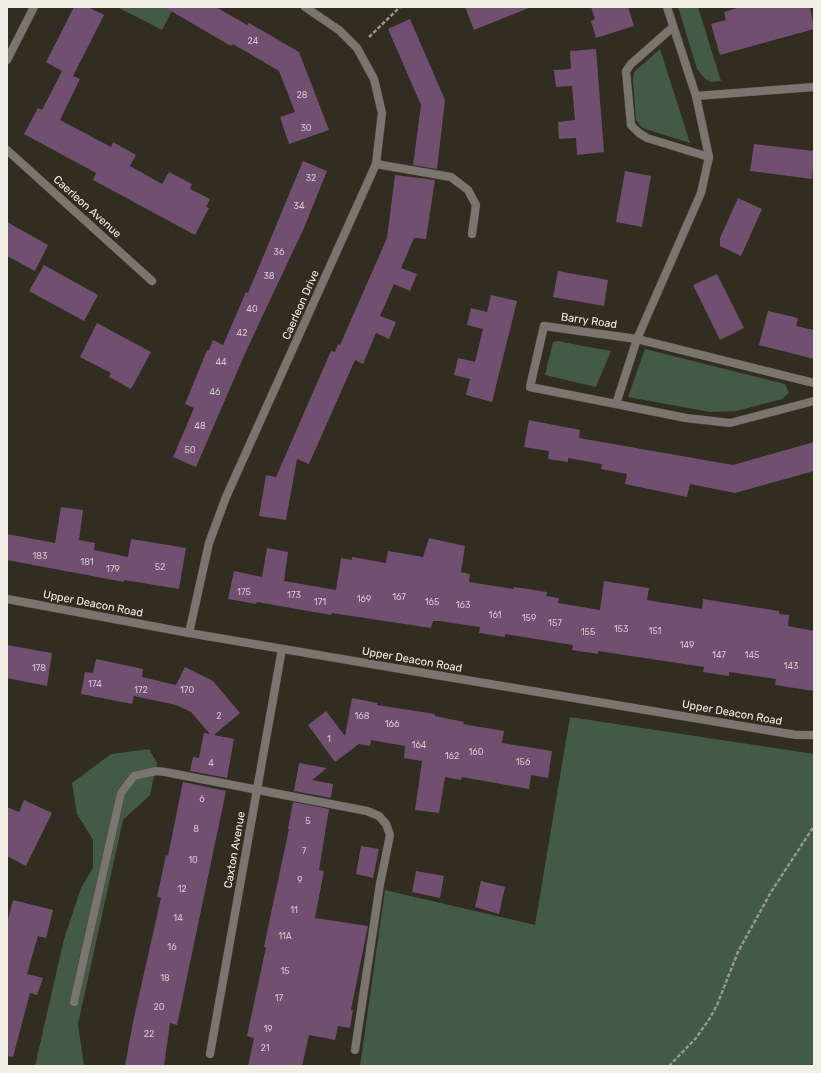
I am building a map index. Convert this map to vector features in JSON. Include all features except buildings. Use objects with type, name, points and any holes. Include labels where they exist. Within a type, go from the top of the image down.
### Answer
[{"type":"street","points":[[7,60],[34,7]]},
{"type":"street","name":"Caerleon Drive","points":[[189,633],[209,543],[226,497],[376,164],[382,113],[374,79],[357,48],[338,30],[305,7]]},
{"type":"street","points":[[616,404],[637,339],[701,193],[710,157],[696,96],[667,7]]},
{"type":"street","points":[[673,27],[631,64],[626,71],[632,124],[639,133],[647,138],[710,157]]},
{"type":"street","points":[[696,96],[814,87]]},
{"type":"street","name":"Caerleon Avenue","points":[[7,150],[152,281]]},
{"type":"street","points":[[376,164],[451,177],[468,190],[476,205],[472,234]]},
{"type":"street","name":"Barry Road","points":[[814,382],[637,339],[544,326],[530,387],[686,418],[730,423],[814,401]]},
{"type":"street","name":"Upper Deacon Road","points":[[7,599],[282,649],[796,735],[814,735]]},
{"type":"street","name":"Caxton Avenue","points":[[210,1054],[282,649]]},
{"type":"street","points":[[74,1002],[121,793],[134,776],[156,771],[367,811],[378,816],[386,824],[390,835],[380,884],[355,1050]]},
{"type":"path","points":[[357,48],[400,7]]},
{"type":"path","points":[[669,1066],[696,1038],[710,1018],[717,1005],[738,952],[771,892],[814,826]]},
{"type":"green space","points":[[117,7],[174,7],[162,30]]},
{"type":"green space","points":[[678,7],[698,7],[721,81],[711,82],[705,79],[697,69]]},
{"type":"green space","points":[[660,49],[690,143],[642,128],[636,120],[633,81],[634,72]]},
{"type":"green space","points":[[557,341],[611,351],[596,387],[545,375],[553,342]]},
{"type":"green space","points":[[645,349],[785,384],[789,393],[782,399],[737,411],[710,412],[628,397]]},
{"type":"green space","points":[[570,717],[814,754],[814,1066],[360,1066],[385,890],[535,925]]},
{"type":"green space","points":[[149,749],[157,763],[150,795],[123,820],[78,1024],[84,1066],[35,1066],[64,939],[81,888],[93,868],[93,840],[77,814],[72,783],[111,754]]}]
